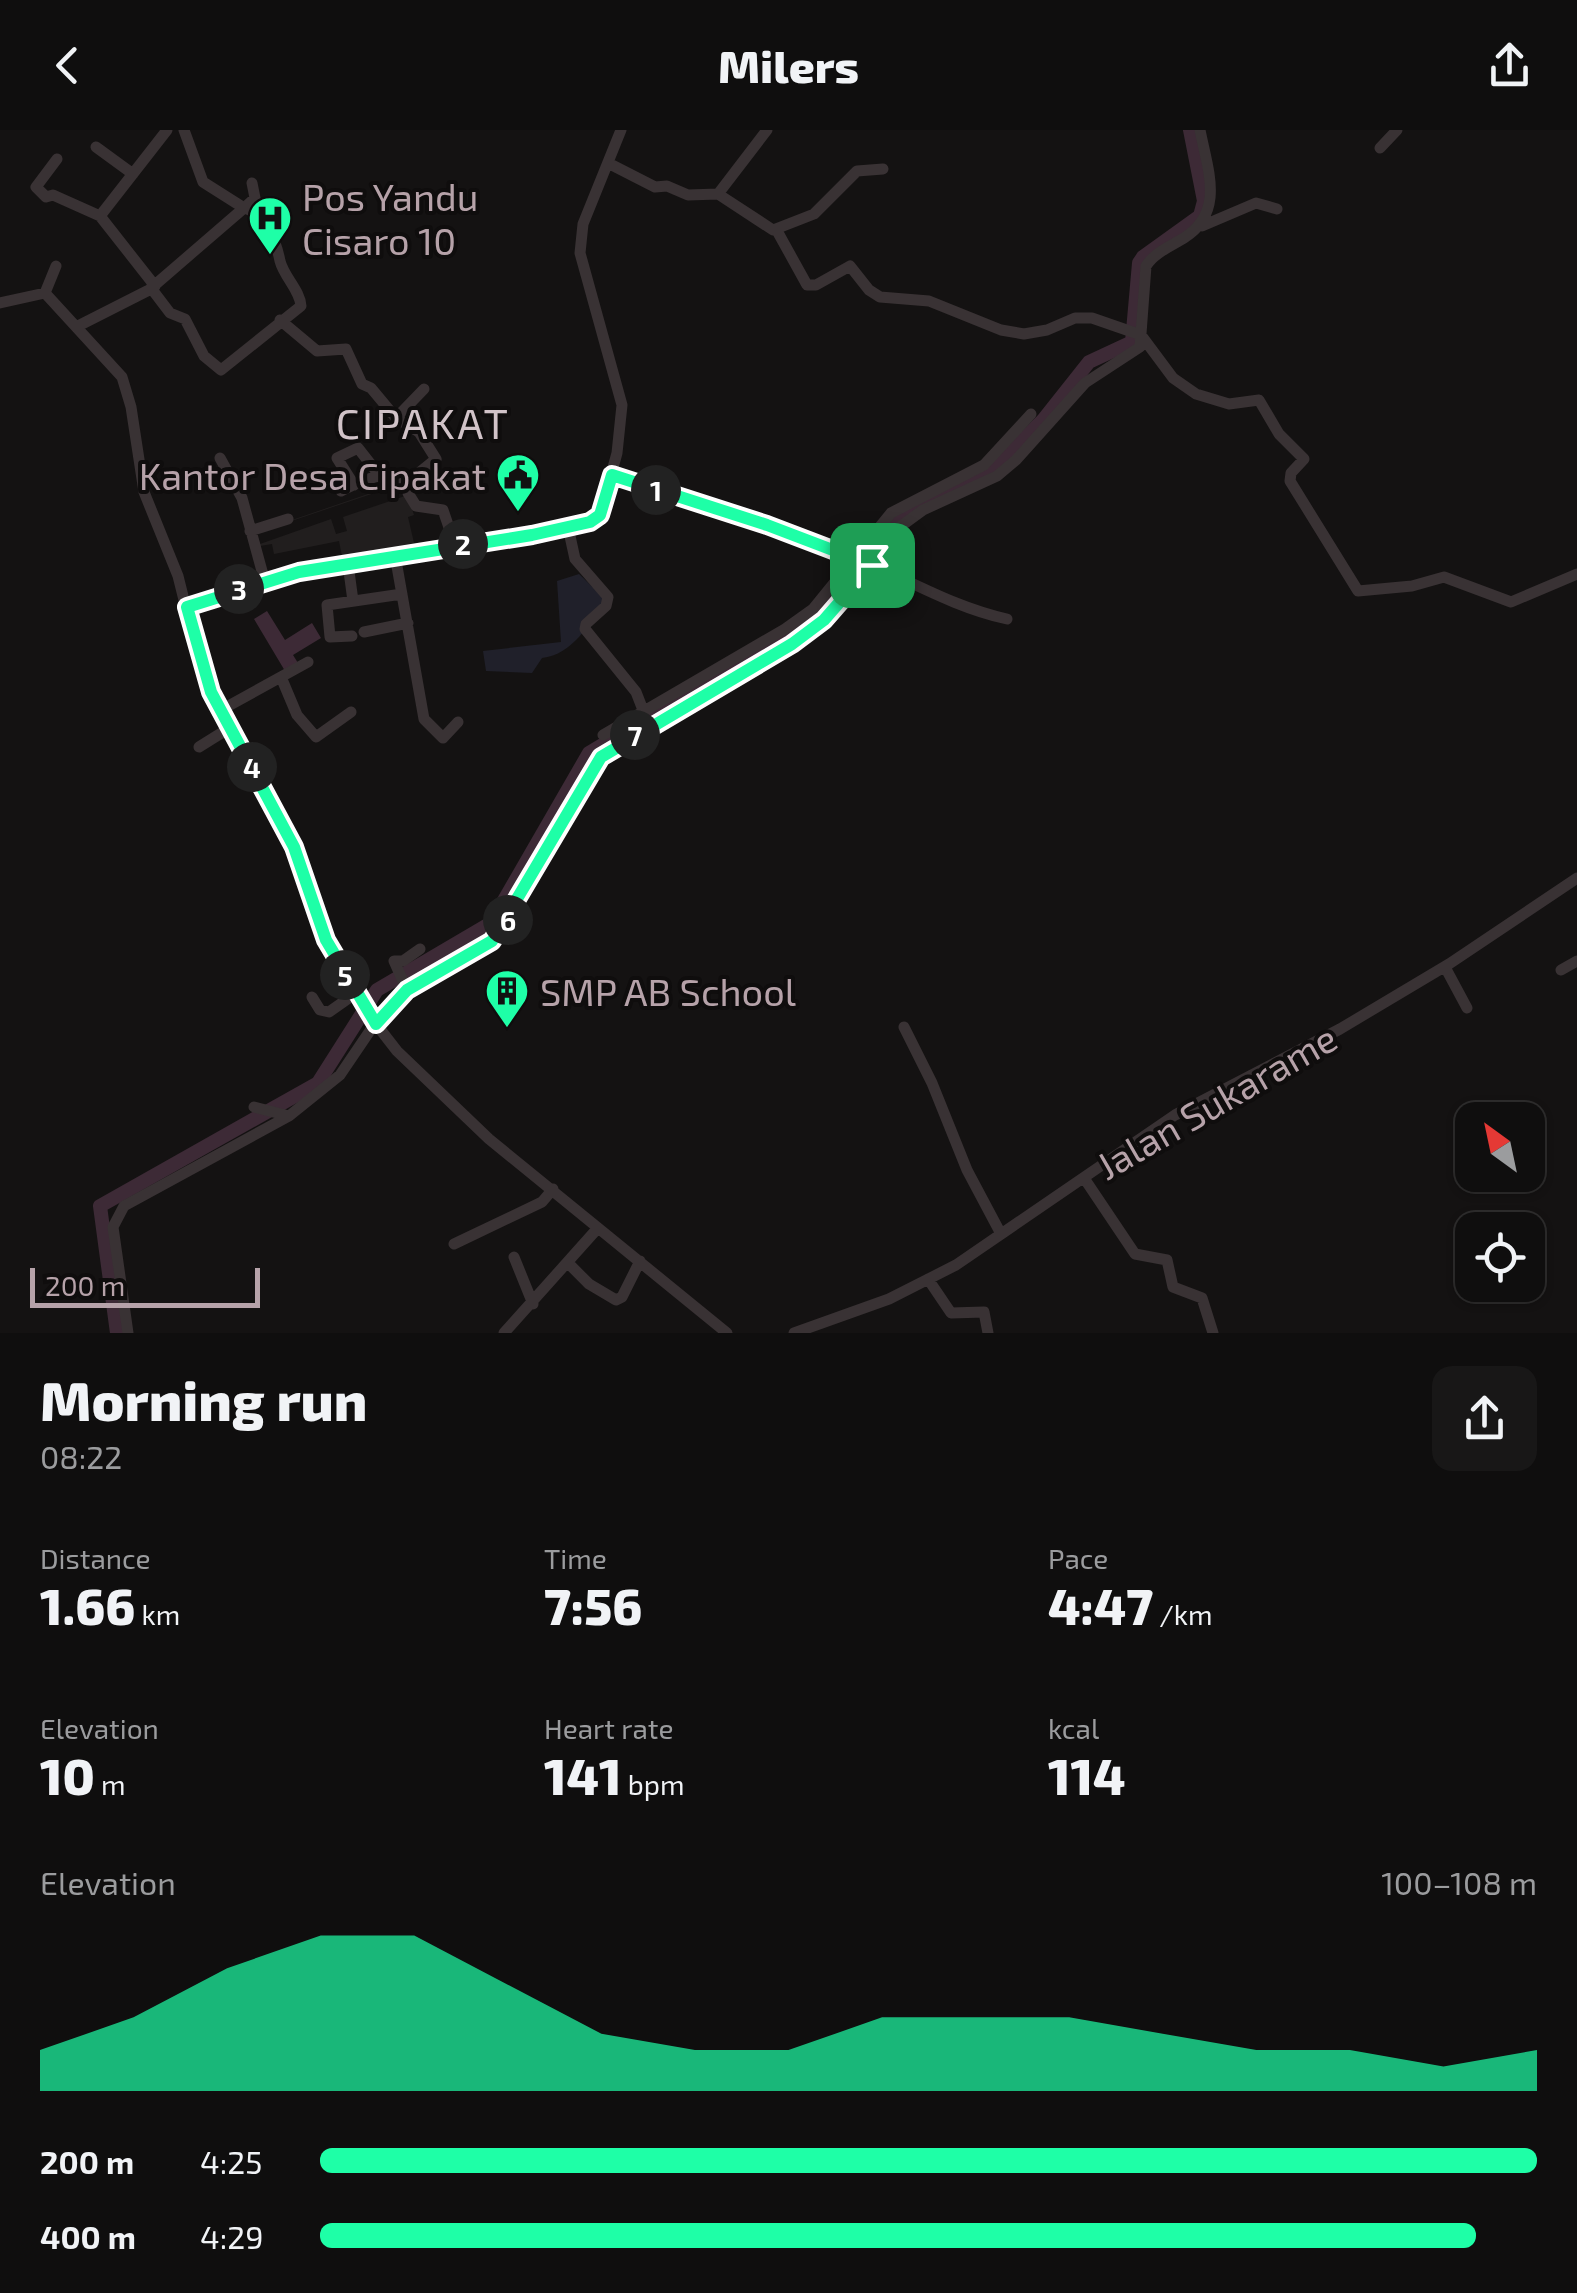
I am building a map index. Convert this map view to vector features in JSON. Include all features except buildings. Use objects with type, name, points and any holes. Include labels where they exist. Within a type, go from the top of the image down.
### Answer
[{"type":"street","points":[[100,216],[167,130]]},
{"type":"street","points":[[58,159],[36,187],[46,198],[53,195],[100,216],[170,312],[185,320],[204,356],[221,370],[302,302],[280,262],[276,242],[254,212],[203,182],[184,130]]},
{"type":"street","points":[[187,607],[265,582],[395,555],[568,527],[600,515],[612,475],[622,405],[580,253],[583,224],[622,130]]},
{"type":"street","points":[[718,194],[767,130]]},
{"type":"street","points":[[1200,130],[1211,200],[1202,226]]},
{"type":"street","points":[[1380,148],[1397,130]]},
{"type":"street","points":[[96,146],[133,174]]},
{"type":"street","points":[[604,173],[686,194],[718,194],[764,227],[776,229],[814,214],[857,171],[882,168]]},
{"type":"street","points":[[78,326],[153,287],[255,198],[252,184]]},
{"type":"street","points":[[128,1333],[113,1227],[124,1206],[340,1075],[402,981],[492,941],[592,766],[640,719],[785,630],[907,520],[997,476],[1085,383],[1136,352],[1146,266],[1152,258],[1202,226],[1256,203],[1264,202],[1277,209]]},
{"type":"street","points":[[776,229],[806,286],[816,285],[850,266],[869,290],[880,296],[929,301],[1001,330],[1024,334],[1047,330],[1075,318],[1092,318],[1138,334],[1173,378],[1190,391],[1228,404],[1258,400],[1279,434],[1304,459],[1291,473],[1290,481],[1358,591],[1412,586],[1444,577],[1511,602],[1577,574]]},
{"type":"street","points":[[46,293],[56,266]]},
{"type":"street","points":[[0,303],[46,293]]},
{"type":"street","points":[[46,293],[112,362],[127,389],[144,492],[187,607],[202,668],[294,847],[322,930],[373,1021],[397,1050],[489,1139],[728,1333]]},
{"type":"street","points":[[280,320],[317,351],[346,349],[362,384],[371,388],[396,418],[419,432],[436,455],[433,464],[407,485]]},
{"type":"street","points":[[396,418],[424,389]]},
{"type":"street","points":[[603,735],[792,644],[824,620],[891,513],[984,465],[1031,414]]},
{"type":"street","points":[[380,476],[358,448],[337,458],[348,488],[380,476],[395,476],[407,485],[416,506],[443,510],[455,546]]},
{"type":"street","points":[[220,458],[242,498],[265,582]]},
{"type":"street","points":[[612,475],[863,561],[950,602],[1008,618]]},
{"type":"street","points":[[250,531],[288,519]]},
{"type":"street","points":[[568,527],[574,559],[608,597],[606,606],[585,629],[636,692],[640,719]]},
{"type":"street","points":[[395,555],[424,719],[443,738],[458,722]]},
{"type":"street","points":[[348,564],[353,601]]},
{"type":"street","points":[[402,594],[324,608],[330,638],[408,624]]},
{"type":"street","points":[[221,710],[308,662]]},
{"type":"street","points":[[281,677],[296,715],[316,737],[351,712]]},
{"type":"street","points":[[200,746],[231,728]]},
{"type":"street","name":"Jalan Sukarame","points":[[794,1333],[838,1319],[928,1280],[1175,1115],[1340,1029],[1445,967],[1577,878]]},
{"type":"street","points":[[402,981],[394,961],[403,961],[420,949]]},
{"type":"street","points":[[1562,970],[1577,961]]},
{"type":"street","points":[[1445,967],[1467,1008]]},
{"type":"street","points":[[312,996],[320,1010],[329,1012],[358,996]]},
{"type":"street","points":[[904,1028],[932,1083],[966,1170],[1002,1234]]},
{"type":"street","points":[[254,1107],[280,1113]]},
{"type":"street","points":[[1084,1178],[1136,1254],[1168,1260],[1172,1265],[1173,1287],[1202,1298],[1213,1333]]},
{"type":"street","points":[[454,1244],[542,1202],[552,1188]]},
{"type":"street","points":[[504,1333],[570,1264],[597,1229]]},
{"type":"street","points":[[514,1257],[533,1304]]},
{"type":"street","points":[[570,1264],[593,1288],[616,1300],[622,1297],[640,1261]]},
{"type":"street","points":[[928,1280],[950,1312],[984,1312],[988,1333]]},
{"type":"street","points":[[838,1319],[842,1333]]},
{"type":"shaded area","points":[[403,482],[414,515],[408,517],[414,543],[262,574],[254,533]],"holes":[[[401,484],[405,496],[343,517],[347,531],[336,534],[331,519],[260,544],[256,533]],[[339,541],[342,556],[265,571],[260,546],[272,544],[274,554]]]},
{"type":"shaded area","points":[[579,574],[608,602],[580,636],[563,651],[542,658],[532,673],[486,671],[483,651],[561,642],[557,581]]},
{"type":"shaded area","points":[[267,611],[285,640],[312,623],[321,638],[293,655],[298,663],[285,671],[254,619]]},
{"type":"waterway","points":[[117,1333],[100,1206],[318,1083],[377,990],[491,923],[589,753],[822,613],[896,517],[990,472],[1043,420],[1089,362],[1132,342],[1139,263],[1200,216],[1204,201],[1190,130]]},
{"type":"place","name":"Pos Yandu Cisaro 10","points":[[270,256]]},
{"type":"place","name":"Kantor Desa Cipakat","points":[[518,513]]},
{"type":"place","name":"SMP AB School","points":[[507,1029]]},
{"type":"district","name":"CIPAKAT","points":[[423,422]]},
{"type":"route","points":[[612,475],[767,525],[872,565],[824,620],[792,644],[601,757],[592,766],[506,924],[492,941],[476,954],[407,990],[376,1024],[326,940],[294,847],[211,692],[187,607],[299,572],[590,522],[600,515],[612,475]]}]
